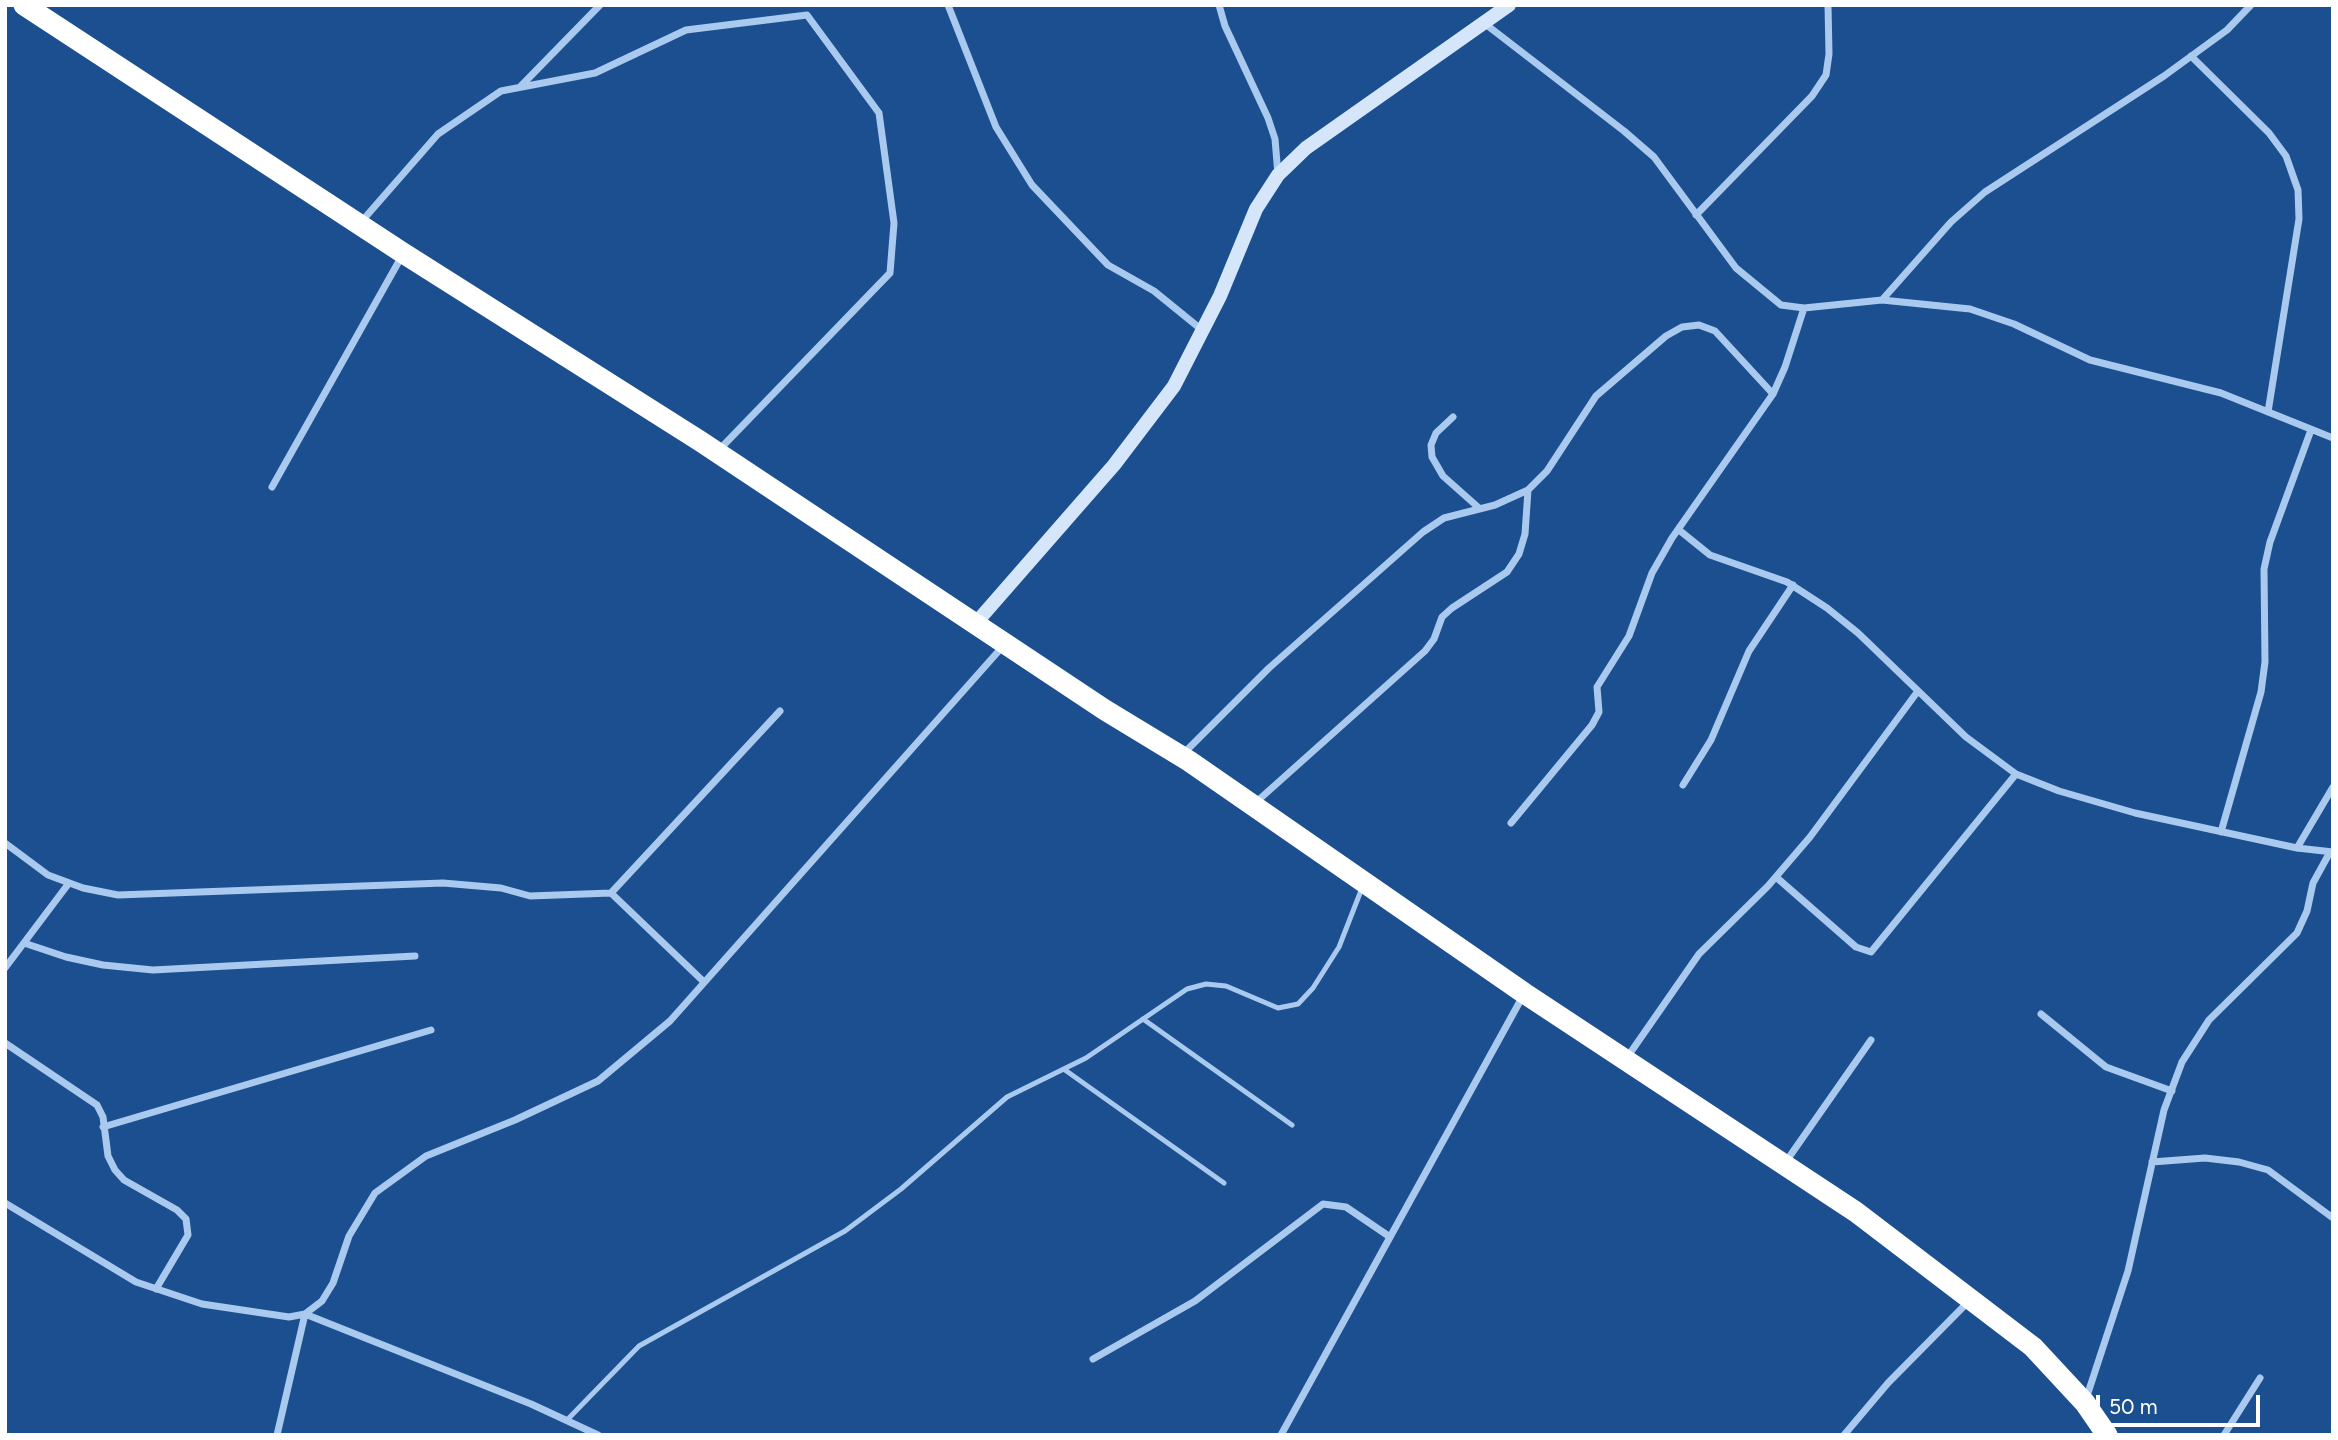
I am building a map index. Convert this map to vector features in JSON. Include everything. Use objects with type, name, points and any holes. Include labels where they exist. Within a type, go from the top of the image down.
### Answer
[{"type":"highway","points":[[24,5],[1254,804],[1524,993],[1856,1212],[2033,1347],[2085,1403],[2107,1435]]},
{"type":"street","points":[[520,87],[600,5]]},
{"type":"street","points":[[948,5],[996,127],[1032,186],[1108,265],[1154,291],[1203,330]]},
{"type":"street","points":[[1219,5],[1225,26],[1268,118],[1275,139],[1278,175]]},
{"type":"street","points":[[975,624],[1114,465],[1174,386],[1203,330],[1256,209],[1278,175],[1306,148],[1509,5]]},
{"type":"street","points":[[1696,215],[1812,96],[1826,75],[1829,54],[1828,5]]},
{"type":"street","points":[[1882,300],[1951,222],[1985,192],[2191,56],[2227,30],[2251,5]]},
{"type":"street","points":[[359,225],[438,134],[501,91],[595,73],[686,30],[807,15],[878,113],[894,223],[890,272],[716,453]]},
{"type":"street","points":[[1484,22],[1644,148],[1675,183],[1736,268],[1781,305],[1804,307],[1882,300],[1970,309],[2014,324],[2091,360],[2221,393],[2333,438]]},
{"type":"street","points":[[2191,56],[2269,133],[2286,156],[2298,190],[2299,219],[2268,412]]},
{"type":"street","points":[[272,487],[403,253]]},
{"type":"street","points":[[1511,823],[1592,725],[1599,712],[1597,687],[1629,636],[1652,573],[1773,394],[1785,367],[1804,307]]},
{"type":"street","points":[[1181,756],[1269,667],[1423,532],[1444,518],[1512,499],[1528,490],[1547,471],[1596,396],[1616,376],[1682,327],[1699,325],[1715,331],[1773,394]]},
{"type":"street","points":[[1453,417],[1436,433],[1432,457],[1443,475],[1479,508]]},
{"type":"street","points":[[2221,832],[2266,662],[2262,597],[2270,542],[2311,429]]},
{"type":"street","points":[[1254,804],[1425,651],[1434,639],[1442,617],[1507,572],[1519,554],[1525,534],[1528,490]]},
{"type":"street","points":[[1679,530],[1710,555],[1793,585],[1858,633],[1990,758],[2016,774],[2109,806],[2297,848],[2331,852],[2313,883],[2307,911],[2297,933],[2209,1020],[2182,1062],[2152,1162],[2128,1271],[2085,1403]]},
{"type":"street","points":[[1684,785],[1711,740],[1749,651],[1793,585]]},
{"type":"street","points":[[5,1203],[136,1282],[202,1304],[289,1317],[305,1314],[322,1301],[333,1283],[349,1236],[375,1193],[426,1156],[515,1120],[598,1081],[670,1021],[1005,644]]},
{"type":"street","points":[[1626,1059],[1699,954],[1776,877],[1853,782],[1918,691]]},
{"type":"street","points":[[5,843],[48,876],[118,895],[443,883],[501,888],[530,896],[611,893],[780,711]]},
{"type":"street","points":[[1776,877],[1856,947],[1871,953],[2016,774]]},
{"type":"street","points":[[2297,848],[2333,787]]},
{"type":"street","points":[[5,968],[69,883]]},
{"type":"street","points":[[611,893],[704,982]]},
{"type":"street","points":[[24,943],[66,957],[103,965],[153,970],[415,956]]},
{"type":"street","points":[[1281,1435],[1524,993]]},
{"type":"street","points":[[2041,1014],[2106,1068],[2172,1090]]},
{"type":"street","points":[[103,1126],[431,1030]]},
{"type":"street","points":[[1784,1164],[1871,1040]]},
{"type":"street","points":[[5,1043],[86,1095],[97,1105],[108,1156],[124,1180],[177,1210],[186,1219],[188,1235],[156,1289]]},
{"type":"street","points":[[2152,1162],[2205,1158],[2239,1162],[2268,1170],[2333,1218]]},
{"type":"street","points":[[1093,1359],[1195,1301],[1323,1205],[1346,1207],[1390,1237]]},
{"type":"street","points":[[1844,1435],[1888,1383],[1971,1299]]},
{"type":"street","points":[[305,1314],[598,1435]]},
{"type":"street","points":[[277,1435],[305,1314]]},
{"type":"street","points":[[2224,1435],[2260,1378]]},
{"type":"lane","points":[[567,1420],[639,1346],[845,1231],[901,1189],[1007,1097],[1065,1070],[1187,989],[1206,984],[1226,986],[1278,1008],[1298,1004],[1313,988],[1339,947],[1364,881]]},
{"type":"lane","points":[[1143,1019],[1292,1125]]},
{"type":"lane","points":[[1065,1070],[1224,1183]]}]
